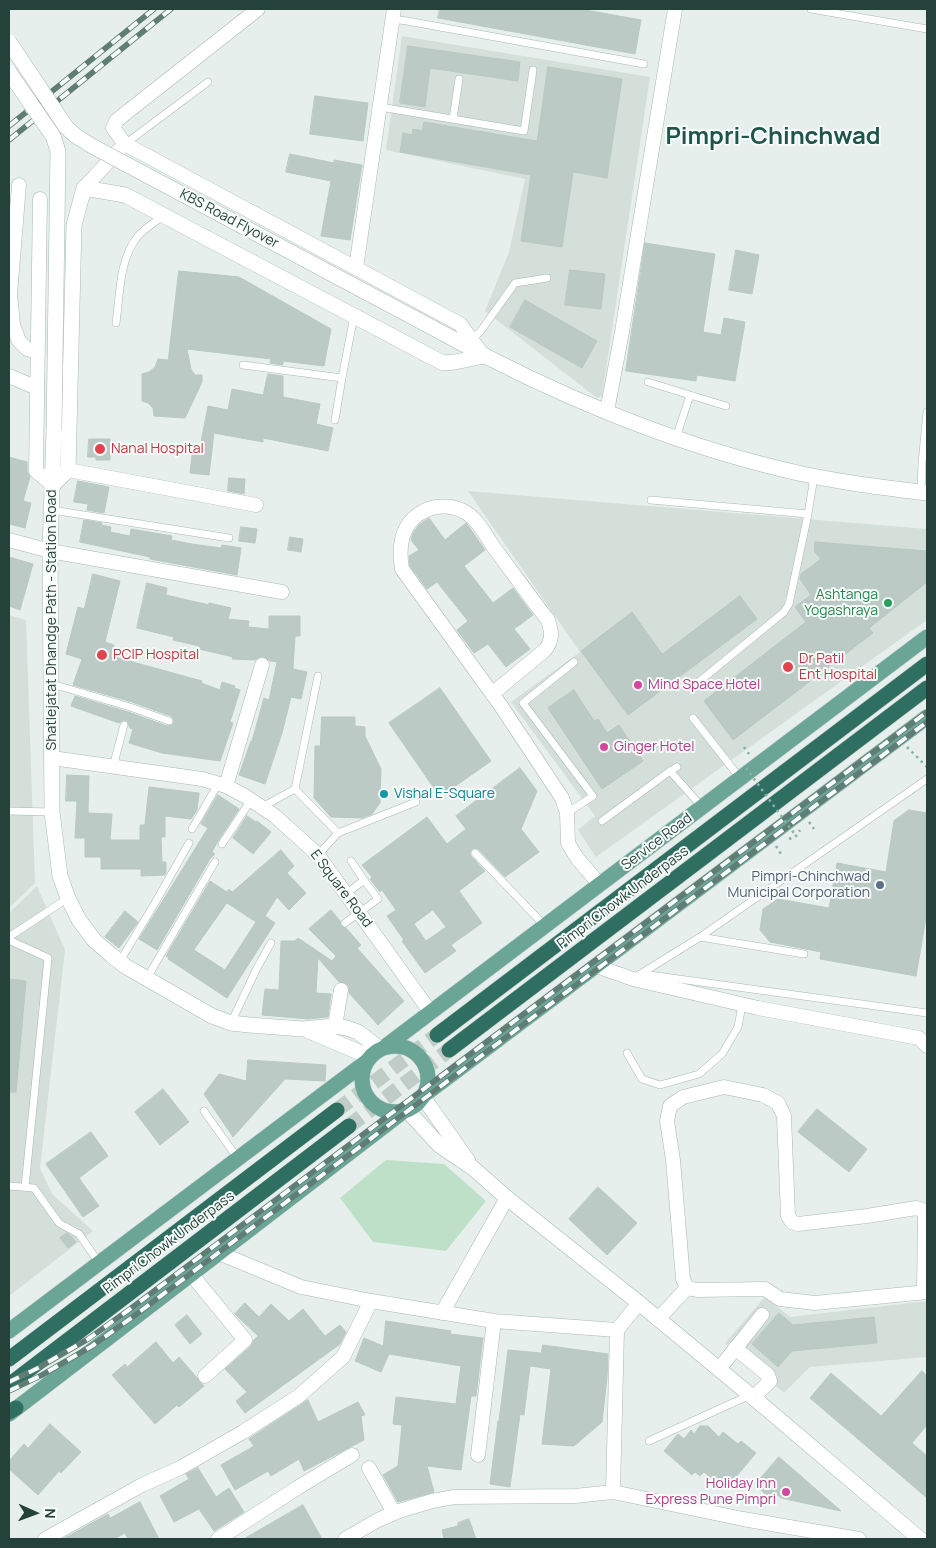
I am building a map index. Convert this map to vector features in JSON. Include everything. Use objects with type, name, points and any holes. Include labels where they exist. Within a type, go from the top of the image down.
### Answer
[{"type":"highway","name":"Pimpri Chowk Underpass","points":[[437,1035],[927,664]]},
{"type":"highway","name":"Pimpri Chowk Underpass","points":[[449,1050],[927,688]]},
{"type":"highway","name":"Pimpri Chowk Underpass","points":[[9,1359],[337,1110]]},
{"type":"highway","name":"Pimpri Chowk Underpass","points":[[9,1385],[349,1126]]},
{"type":"main road","name":"KBS Road Flyover","points":[[9,42],[66,127],[76,136],[484,356],[607,411],[676,438],[730,455],[814,477],[924,492]]},
{"type":"main road","name":"Shatlejatat Dhandge Path - Station Road","points":[[9,72],[54,136],[58,151],[54,430],[50,551],[52,812],[60,876],[68,898],[79,920],[94,940],[119,962],[212,1016],[231,1024],[303,1029],[335,1026],[347,1028],[358,1032],[375,1053]]},
{"type":"main road","points":[[52,485],[68,470],[74,225],[84,188],[125,195],[443,363],[484,356]]},
{"type":"main road","name":"Service Road","points":[[9,1331],[703,807],[743,773],[927,637]]},
{"type":"main road","points":[[11,1411],[415,1105],[423,1096],[927,717]]},
{"type":"main road","name":"Shatlejatat Dhandge Path - Station Road","points":[[303,1029],[375,1053]]},
{"type":"main road","points":[[406,1110],[397,1112],[384,1110],[368,1099],[363,1088],[362,1074],[375,1053],[392,1045],[405,1047],[417,1053],[427,1070],[428,1076],[423,1096]]},
{"type":"main road","points":[[423,1096],[473,1168]]},
{"type":"main road","points":[[406,1110],[439,1145],[473,1168],[507,1198],[639,1303],[920,1539]]},
{"type":"street","points":[[258,9],[117,120],[113,128],[125,144],[460,324],[484,356]]},
{"type":"street","points":[[607,411],[675,9]]},
{"type":"street","points":[[356,268],[393,14]]},
{"type":"street","points":[[84,188],[125,144]]},
{"type":"street","points":[[19,185],[12,240],[10,294],[13,325],[19,341],[28,349],[38,352]]},
{"type":"street","points":[[40,199],[36,471],[52,485]]},
{"type":"street","points":[[9,376],[37,388]]},
{"type":"street","points":[[68,470],[256,505]]},
{"type":"street","points":[[492,694],[545,650],[552,636],[551,628],[548,620],[472,517],[453,507],[441,506],[428,509],[416,516],[409,523],[404,533],[400,556],[402,569],[492,694],[557,789],[562,798],[566,813],[568,843],[600,885]]},
{"type":"street","points":[[9,540],[50,551],[282,592]]},
{"type":"street","points":[[222,785],[262,665]]},
{"type":"street","name":"E Square Road","points":[[52,758],[202,779],[222,785],[257,804],[298,836],[318,855],[431,1013]]},
{"type":"street","points":[[596,966],[742,1005],[919,1038],[927,1046]]},
{"type":"street","points":[[335,1026],[341,990]]},
{"type":"street","points":[[724,1086],[763,1095],[778,1103],[784,1116],[788,1216],[792,1222],[798,1224],[916,1208],[922,1210],[925,1214],[926,1292],[815,1303],[780,1299],[765,1289],[697,1290],[687,1288],[683,1279],[673,1160],[667,1121],[670,1106],[683,1097],[724,1086]]},
{"type":"street","points":[[442,1313],[507,1198]]},
{"type":"street","points":[[219,1253],[301,1286],[372,1301],[494,1321],[618,1330]]},
{"type":"street","points":[[191,1274],[245,1340],[205,1376]]},
{"type":"street","points":[[658,1319],[687,1288]]},
{"type":"street","points":[[45,1539],[142,1485],[180,1468],[300,1396],[343,1356],[372,1301]]},
{"type":"street","points":[[613,1492],[618,1330],[639,1303]]},
{"type":"street","points":[[719,1369],[762,1315]]},
{"type":"street","points":[[478,1455],[494,1321]]},
{"type":"street","points":[[735,1348],[770,1378],[770,1381],[752,1396]]},
{"type":"street","points":[[218,1539],[238,1534],[297,1488],[352,1455]]},
{"type":"street","points":[[369,1468],[394,1513]]},
{"type":"street","points":[[345,1539],[394,1513],[432,1501],[454,1497],[575,1496],[613,1492],[743,1519],[860,1539]]},
{"type":"lane","points":[[811,9],[927,30]]},
{"type":"lane","points":[[393,14],[407,21],[644,64]]},
{"type":"lane","points":[[380,107],[524,131],[533,70]]},
{"type":"lane","points":[[453,119],[460,78]]},
{"type":"lane","points":[[125,144],[208,82]]},
{"type":"lane","points":[[116,323],[125,260],[130,247],[140,234],[163,216]]},
{"type":"lane","points":[[472,338],[480,332],[515,283],[546,278]]},
{"type":"lane","points":[[335,420],[354,316]]},
{"type":"lane","points":[[243,365],[342,378]]},
{"type":"lane","points":[[648,382],[726,406]]},
{"type":"lane","points":[[676,438],[690,394]]},
{"type":"lane","points":[[924,492],[922,463],[927,412]]},
{"type":"lane","points":[[695,685],[784,612],[789,604],[814,477]]},
{"type":"lane","points":[[651,500],[808,514]]},
{"type":"lane","points":[[52,510],[229,538]]},
{"type":"lane","points":[[566,813],[593,796],[523,703],[574,662]]},
{"type":"lane","points":[[295,789],[318,676]]},
{"type":"lane","points":[[52,684],[169,721]]},
{"type":"lane","points":[[693,718],[743,773]]},
{"type":"lane","points":[[113,767],[124,725]]},
{"type":"lane","points":[[602,821],[673,769],[703,807]]},
{"type":"lane","points":[[637,977],[700,937],[927,779]]},
{"type":"lane","points":[[192,829],[222,785]]},
{"type":"lane","points":[[222,844],[257,804],[295,789]]},
{"type":"lane","points":[[295,789],[338,833]]},
{"type":"lane","points":[[318,855],[338,833],[416,802]]},
{"type":"lane","points":[[9,811],[52,812]]},
{"type":"lane","points":[[119,962],[189,843]]},
{"type":"lane","points":[[475,853],[545,926]]},
{"type":"lane","points":[[345,923],[378,898],[350,861]]},
{"type":"lane","points":[[146,978],[214,862]]},
{"type":"lane","points":[[346,894],[364,880]]},
{"type":"lane","points":[[25,1188],[48,958],[9,939],[68,898]]},
{"type":"lane","points":[[700,937],[804,954]]},
{"type":"lane","points":[[231,1024],[271,943]]},
{"type":"lane","points":[[637,977],[927,1012]]},
{"type":"lane","points":[[627,1053],[642,1079],[660,1085],[698,1074],[722,1054],[738,1027],[742,1005]]},
{"type":"lane","points":[[204,1110],[238,1159]]},
{"type":"lane","points":[[9,1186],[34,1188],[59,1222],[79,1234],[99,1263]]},
{"type":"lane","points":[[649,1441],[752,1396]]},
{"type":"path","points":[[898,739],[927,767]]},
{"type":"path","points":[[743,773],[796,836]]},
{"type":"shaded area","points":[[402,36],[650,77],[602,396],[597,398],[485,311],[509,252],[525,179],[386,150]]},
{"type":"shaded area","points":[[468,491],[927,529],[927,620],[596,857],[578,830],[595,816],[511,702],[580,652]]},
{"type":"shaded area","points":[[9,615],[26,620],[35,883],[9,908]]},
{"type":"shaded area","points":[[37,886],[65,950],[40,1168],[52,1194],[93,1231],[9,1296],[9,913]]},
{"type":"shaded area","points":[[765,1297],[790,1317],[927,1301],[927,1357],[810,1367],[784,1393],[725,1343]]},
{"type":"green space","points":[[386,1160],[444,1164],[486,1201],[446,1251],[373,1242],[340,1198]]},
{"type":"building","points":[[440,9],[580,9],[641,20],[635,54],[438,18]]},
{"type":"building","points":[[408,46],[520,62],[518,81],[430,68],[425,107],[400,103]]},
{"type":"building","points":[[548,67],[622,79],[607,178],[573,172],[562,247],[521,241],[531,175],[400,152],[403,133],[412,135],[413,129],[422,131],[424,122],[537,141]]},
{"type":"building","points":[[315,96],[368,103],[363,141],[310,134]]},
{"type":"building","points":[[290,154],[334,163],[334,160],[362,165],[350,240],[321,236],[331,181],[286,172]]},
{"type":"building","points":[[645,243],[715,254],[703,332],[721,335],[724,318],[745,322],[735,381],[697,375],[696,381],[626,371]]},
{"type":"building","points":[[736,250],[759,255],[752,294],[729,290]]},
{"type":"building","points":[[570,270],[605,274],[601,309],[565,305]]},
{"type":"building","points":[[179,271],[239,277],[331,329],[324,366],[283,361],[283,365],[270,363],[271,359],[187,349],[191,369],[195,375],[202,375],[202,382],[185,418],[154,416],[153,408],[148,403],[142,401],[142,374],[149,372],[155,367],[158,359],[168,360]]},
{"type":"building","points":[[525,300],[597,341],[582,368],[510,327]]},
{"type":"building","points":[[268,374],[283,376],[283,397],[320,404],[316,424],[333,428],[328,451],[263,438],[263,442],[214,433],[209,475],[190,473],[193,446],[200,447],[208,406],[228,410],[232,389],[263,395]]},
{"type":"building","points":[[89,439],[110,439],[110,460],[96,460],[96,457],[88,457]]},
{"type":"building","points":[[9,457],[27,462],[27,471],[30,477],[23,501],[31,503],[25,528],[9,524]]},
{"type":"building","points":[[229,478],[245,479],[244,494],[228,491]]},
{"type":"building","points":[[78,481],[109,487],[104,513],[87,510],[88,504],[74,502]]},
{"type":"building","points":[[429,518],[445,540],[466,523],[485,550],[464,566],[493,603],[513,588],[533,615],[514,629],[530,649],[506,667],[488,644],[474,653],[457,630],[468,621],[437,582],[427,589],[410,566],[409,556],[419,550],[411,540],[413,533],[419,525]]},
{"type":"building","points":[[84,520],[102,523],[101,525],[111,527],[110,532],[130,536],[131,529],[172,536],[171,540],[192,544],[221,548],[222,545],[241,548],[237,575],[150,559],[150,557],[80,542]]},
{"type":"building","points":[[241,527],[257,529],[255,543],[239,541]]},
{"type":"building","points":[[290,537],[303,539],[301,552],[288,550]]},
{"type":"building","name":"Dr Patil Ent Hospital","points":[[815,542],[927,551],[927,582],[869,628],[873,633],[733,740],[704,701],[806,622],[795,607],[811,595],[800,579],[801,574],[821,559],[815,552]]},
{"type":"building","points":[[9,557],[33,564],[20,610],[9,606]]},
{"type":"building","points":[[93,574],[120,581],[105,642],[114,645],[111,656],[202,681],[201,683],[220,690],[222,682],[235,686],[234,688],[240,690],[230,722],[233,723],[220,761],[162,753],[129,743],[133,729],[130,728],[127,721],[123,720],[119,723],[71,706],[75,696],[167,726],[172,725],[174,722],[171,716],[132,702],[73,685],[82,659],[66,654],[78,607],[84,609]]},
{"type":"building","points":[[147,583],[167,588],[166,595],[231,608],[228,619],[249,621],[248,627],[269,629],[269,616],[300,616],[300,636],[295,636],[293,669],[307,672],[301,699],[291,697],[282,733],[265,784],[239,775],[252,741],[264,698],[269,700],[277,662],[270,661],[264,657],[255,660],[232,659],[233,657],[199,649],[199,646],[173,640],[174,637],[137,628]]},
{"type":"building","name":"Mind Space Hotel","points":[[740,596],[757,619],[628,715],[581,651],[632,612],[662,654]]},
{"type":"building","points":[[440,688],[491,761],[440,797],[389,723]]},
{"type":"building","name":"Ginger Hotel","points":[[574,690],[594,721],[598,719],[607,733],[619,725],[643,761],[602,789],[548,708]]},
{"type":"building","points":[[322,717],[355,717],[355,726],[365,727],[365,736],[381,769],[380,803],[372,814],[362,818],[331,817],[314,798],[315,746],[320,746]]},
{"type":"building","points":[[520,768],[537,791],[521,829],[539,852],[505,877],[478,849],[474,848],[471,850],[471,856],[485,871],[459,891],[482,923],[451,945],[456,951],[425,973],[387,916],[396,910],[382,890],[380,892],[370,879],[372,877],[362,865],[427,817],[447,844],[466,829],[456,816]],"holes":[[[433,910],[446,927],[426,941],[414,924]]]},
{"type":"building","points":[[67,775],[89,776],[88,813],[112,814],[110,840],[140,840],[140,825],[145,824],[149,787],[199,793],[197,810],[191,819],[165,816],[165,837],[161,837],[162,862],[166,862],[165,875],[141,876],[141,869],[101,869],[101,857],[85,857],[85,838],[75,838],[77,801],[66,801]]},
{"type":"building","points":[[218,795],[239,809],[218,841],[212,852],[215,854],[210,859],[157,950],[139,939],[208,828],[201,824]]},
{"type":"building","name":"Pimpri-Chinchwad Municipal Corporation","points":[[909,810],[927,813],[927,912],[916,976],[820,959],[821,952],[770,942],[760,930],[763,909],[778,899],[829,908],[837,863],[886,872],[894,821]]},
{"type":"building","points":[[247,816],[271,832],[253,854],[233,838]]},
{"type":"building","points":[[281,850],[294,866],[287,873],[306,893],[289,910],[277,897],[265,916],[275,923],[227,998],[166,956],[210,881],[227,892],[229,889],[232,892]],"holes":[[[227,903],[256,922],[225,970],[194,950]]]},
{"type":"building","points":[[331,910],[340,921],[341,926],[346,928],[361,945],[357,948],[404,1001],[378,1025],[349,993],[347,984],[339,982],[318,958],[316,993],[331,994],[328,1017],[308,1019],[262,1015],[265,989],[279,990],[281,941],[295,941],[298,938],[332,961],[336,956],[309,929]]},
{"type":"building","points":[[125,911],[138,922],[119,948],[105,937]]},
{"type":"building","points":[[9,979],[26,981],[16,1092],[9,1092]]},
{"type":"building","points":[[248,1060],[326,1065],[325,1081],[285,1079],[233,1137],[204,1094],[219,1074],[246,1081]]},
{"type":"building","points":[[163,1089],[189,1122],[160,1145],[135,1112]]},
{"type":"building","points":[[817,1109],[867,1149],[849,1172],[798,1132]]},
{"type":"building","points":[[91,1132],[108,1156],[79,1178],[99,1206],[83,1217],[46,1164]]},
{"type":"building","points":[[598,1187],[637,1223],[607,1255],[569,1219]]},
{"type":"building","points":[[67,1233],[76,1242],[68,1248],[60,1238]]},
{"type":"building","points":[[245,1303],[259,1317],[271,1304],[289,1321],[303,1309],[325,1336],[340,1325],[346,1332],[340,1344],[245,1413],[236,1401],[247,1392],[225,1369],[251,1346],[258,1336],[235,1314]]},
{"type":"building","points":[[779,1313],[793,1325],[874,1317],[877,1343],[792,1351],[778,1367],[752,1344]]},
{"type":"building","points":[[187,1315],[202,1334],[190,1344],[175,1325]]},
{"type":"building","points":[[386,1321],[451,1331],[450,1334],[483,1338],[476,1396],[471,1396],[461,1470],[427,1466],[434,1492],[398,1502],[383,1475],[398,1466],[402,1425],[393,1424],[396,1397],[456,1404],[461,1366],[389,1354],[381,1372],[355,1361],[364,1338],[383,1346]]},
{"type":"building","points":[[156,1342],[173,1363],[179,1357],[204,1386],[179,1407],[177,1405],[155,1424],[112,1375],[125,1364],[127,1367]]},
{"type":"building","points":[[543,1345],[608,1354],[602,1422],[574,1446],[542,1444],[551,1369],[530,1366],[524,1415],[520,1414],[510,1487],[490,1484],[508,1350],[541,1353]]},
{"type":"building","points":[[922,1371],[927,1376],[927,1425],[912,1443],[927,1456],[927,1498],[810,1398],[831,1373],[881,1416]]},
{"type":"building","points":[[308,1400],[318,1422],[358,1402],[365,1415],[361,1416],[364,1440],[304,1471],[299,1459],[271,1476],[268,1471],[235,1490],[221,1465],[254,1446],[249,1439]]},
{"type":"building","points":[[50,1424],[81,1452],[61,1473],[59,1471],[38,1495],[9,1469],[9,1461],[24,1444],[28,1448]]},
{"type":"building","points":[[700,1426],[708,1426],[719,1437],[723,1432],[738,1444],[741,1441],[756,1453],[730,1484],[722,1478],[718,1483],[704,1472],[700,1476],[695,1472],[692,1475],[664,1451],[678,1434],[684,1439],[691,1430],[694,1434]]},
{"type":"building","points":[[779,1457],[841,1511],[781,1498],[774,1492],[769,1497],[755,1485]]},
{"type":"building","points":[[198,1468],[216,1497],[229,1488],[244,1512],[214,1531],[199,1509],[174,1522],[160,1496],[189,1479],[186,1474]]},
{"type":"building","points":[[140,1502],[159,1539],[128,1539],[125,1533],[114,1539],[63,1539],[108,1514],[110,1518]]},
{"type":"building","points":[[303,1505],[322,1539],[244,1539]]},
{"type":"building","points":[[469,1519],[476,1539],[444,1539],[442,1530],[458,1526],[458,1523]]},
{"type":"tunnel","points":[[337,1110],[437,1035]]},
{"type":"tunnel","points":[[349,1126],[449,1050]]},
{"type":"railway","points":[[9,126],[154,9]]},
{"type":"railway","points":[[9,140],[171,9]]},
{"type":"railway","points":[[9,1382],[38,1368],[88,1339],[130,1309],[927,712]]},
{"type":"railway","points":[[9,1391],[42,1375],[92,1346],[134,1316],[927,722]]},
{"type":"place","name":"Nanal Hospital","points":[[100,449]]},
{"type":"place","name":"Ashtanga Yogashraya","points":[[888,603]]},
{"type":"place","name":"PCIP Hospital","points":[[102,655]]},
{"type":"place","name":"Dr Patil Ent Hospital","points":[[788,667]]},
{"type":"place","name":"Mind Space Hotel","points":[[638,685]]},
{"type":"place","name":"Ginger Hotel","points":[[604,747]]},
{"type":"place","name":"Vishal E-Square","points":[[384,794]]},
{"type":"place","name":"Pimpri-Chinchwad Municipal Corporation","points":[[880,885]]},
{"type":"place","name":"Holiday Inn Express Pune Pimpri","points":[[786,1492]]},
{"type":"district","name":"Pimpri-Chinchwad","points":[[773,137]]}]
